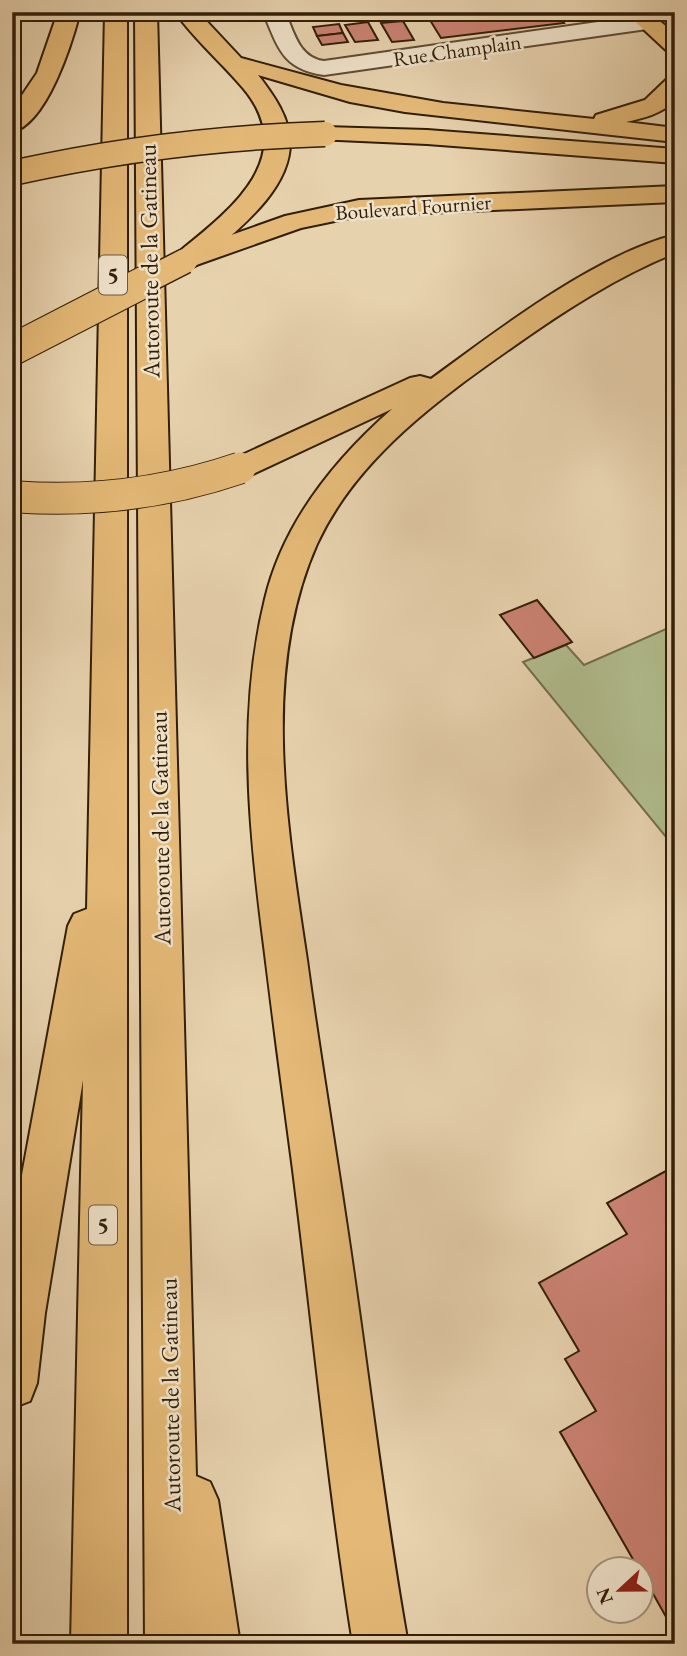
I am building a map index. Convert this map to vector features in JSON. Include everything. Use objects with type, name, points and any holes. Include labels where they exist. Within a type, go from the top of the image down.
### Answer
[{"type":"main road","points":[[12,125],[37,97],[45,82],[57,55],[69,12]]},
{"type":"main road","name":"Autoroute de la Gatineau","points":[[99,1644],[116,12]]},
{"type":"main road","name":"Autoroute de la Gatineau","points":[[146,12],[173,1644]]},
{"type":"main road","points":[[185,261],[254,201],[270,176],[276,153],[274,126],[267,104],[186,12]]},
{"type":"main road","points":[[650,15],[675,19]]},
{"type":"main road","points":[[650,15],[675,46]]},
{"type":"main road","points":[[233,63],[265,69],[299,82],[368,99],[675,135]]},
{"type":"main road","points":[[12,112],[45,82]]},
{"type":"main road","points":[[586,125],[653,106],[665,98],[675,84]]},
{"type":"main road","points":[[12,173],[96,155],[190,141],[325,134],[414,136],[675,156]]},
{"type":"main road","name":"Boulevard Fournier","points":[[12,350],[185,261],[294,222],[359,208],[675,194]]},
{"type":"main road","points":[[381,1644],[364,1550],[339,1338],[278,895],[270,800],[268,687],[275,629],[285,587],[300,547],[324,503],[375,440],[474,361],[590,284],[638,258],[675,243]]},
{"type":"main road","points":[[15,497],[75,500],[127,497],[176,488],[240,468],[474,361]]},
{"type":"main road","points":[[12,1383],[20,1313],[109,806]]},
{"type":"main road","points":[[170,1342],[213,1644]]},
{"type":"main road","points":[[364,1550],[367,1644]]},
{"type":"street","name":"Rue Champlain","points":[[274,12],[296,59],[309,67],[324,68],[590,32],[650,15]]},
{"type":"green space","points":[[675,625],[675,848],[523,662],[566,645],[584,665]]},
{"type":"building","points":[[425,12],[556,12],[564,23],[441,38]]},
{"type":"building","points":[[403,21],[414,40],[392,42],[381,23]]},
{"type":"building","points":[[368,22],[378,40],[355,42],[345,25]]},
{"type":"building","points":[[339,24],[343,33],[317,36],[313,27]]},
{"type":"building","points":[[343,33],[348,42],[322,45],[317,36]]},
{"type":"building","points":[[537,600],[572,642],[534,658],[500,615]]},
{"type":"building","points":[[675,1166],[675,1633],[656,1599],[656,1554],[630,1554],[560,1432],[596,1411],[565,1359],[579,1351],[539,1283],[627,1234],[607,1203]]}]
